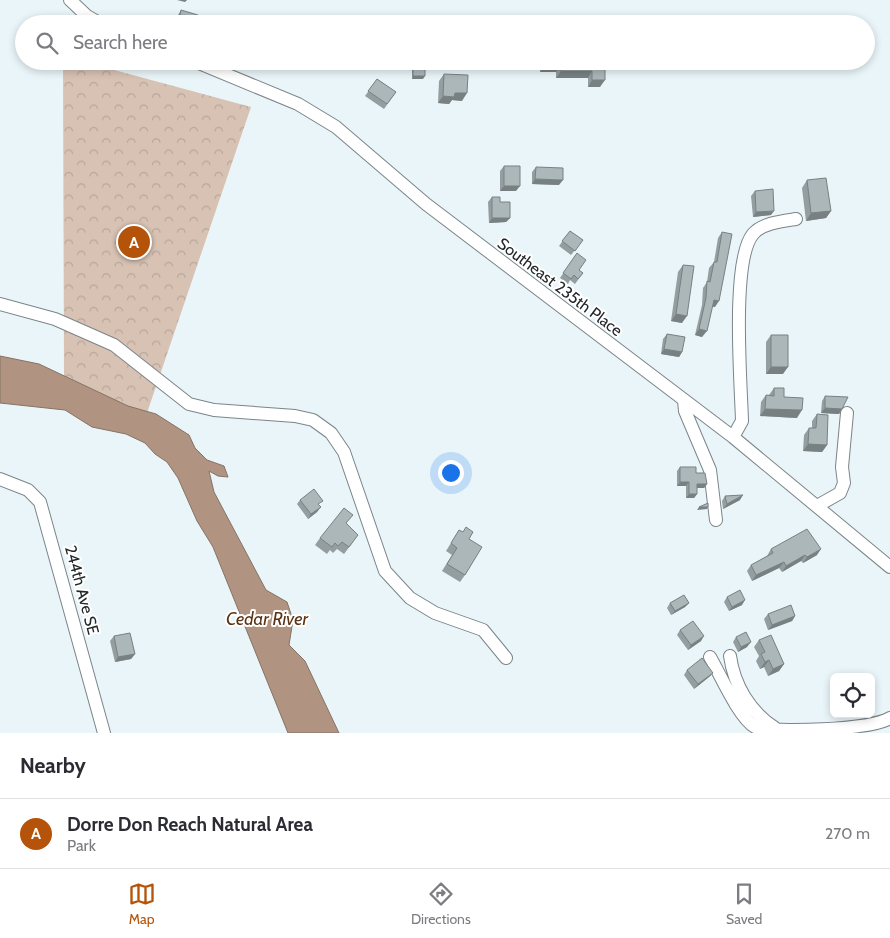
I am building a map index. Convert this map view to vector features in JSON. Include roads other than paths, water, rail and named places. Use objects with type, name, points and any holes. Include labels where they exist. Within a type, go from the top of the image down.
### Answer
[{"type":"street","points":[[75,5],[89,15]]},
{"type":"street","name":"Southeast 235th Place","points":[[216,70],[274,93],[321,116],[426,204],[733,437],[890,567]]},
{"type":"street","points":[[733,437],[742,421],[740,298],[746,246],[755,232],[776,223],[796,219]]},
{"type":"street","points":[[0,304],[55,320],[114,345],[189,404],[214,410],[295,416],[319,424],[330,433],[344,452],[385,571],[410,598],[434,613],[483,630],[506,658]]},
{"type":"street","points":[[684,401],[685,411],[710,470],[716,520]]},
{"type":"street","points":[[817,506],[840,493],[844,483],[842,467],[847,413]]},
{"type":"street","name":"244th Ave SE","points":[[0,479],[28,490],[40,502],[104,733]]},
{"type":"street","points":[[730,656],[732,671],[741,693],[764,721],[779,732]]},
{"type":"street","points":[[710,657],[745,718],[756,727],[779,732],[864,730],[890,718]]},
{"type":"water","name":"Cedar River","points":[[0,356],[39,364],[128,406],[156,414],[189,435],[195,448],[207,460],[224,466],[228,477],[218,476],[209,471],[214,492],[266,590],[287,602],[293,620],[289,645],[305,661],[339,733],[288,733],[213,547],[197,521],[178,478],[167,462],[155,454],[145,443],[126,434],[92,427],[65,410],[0,403]]},
{"type":"place","name":"Dorre Don Reach Natural Area","points":[[134,242]]}]
